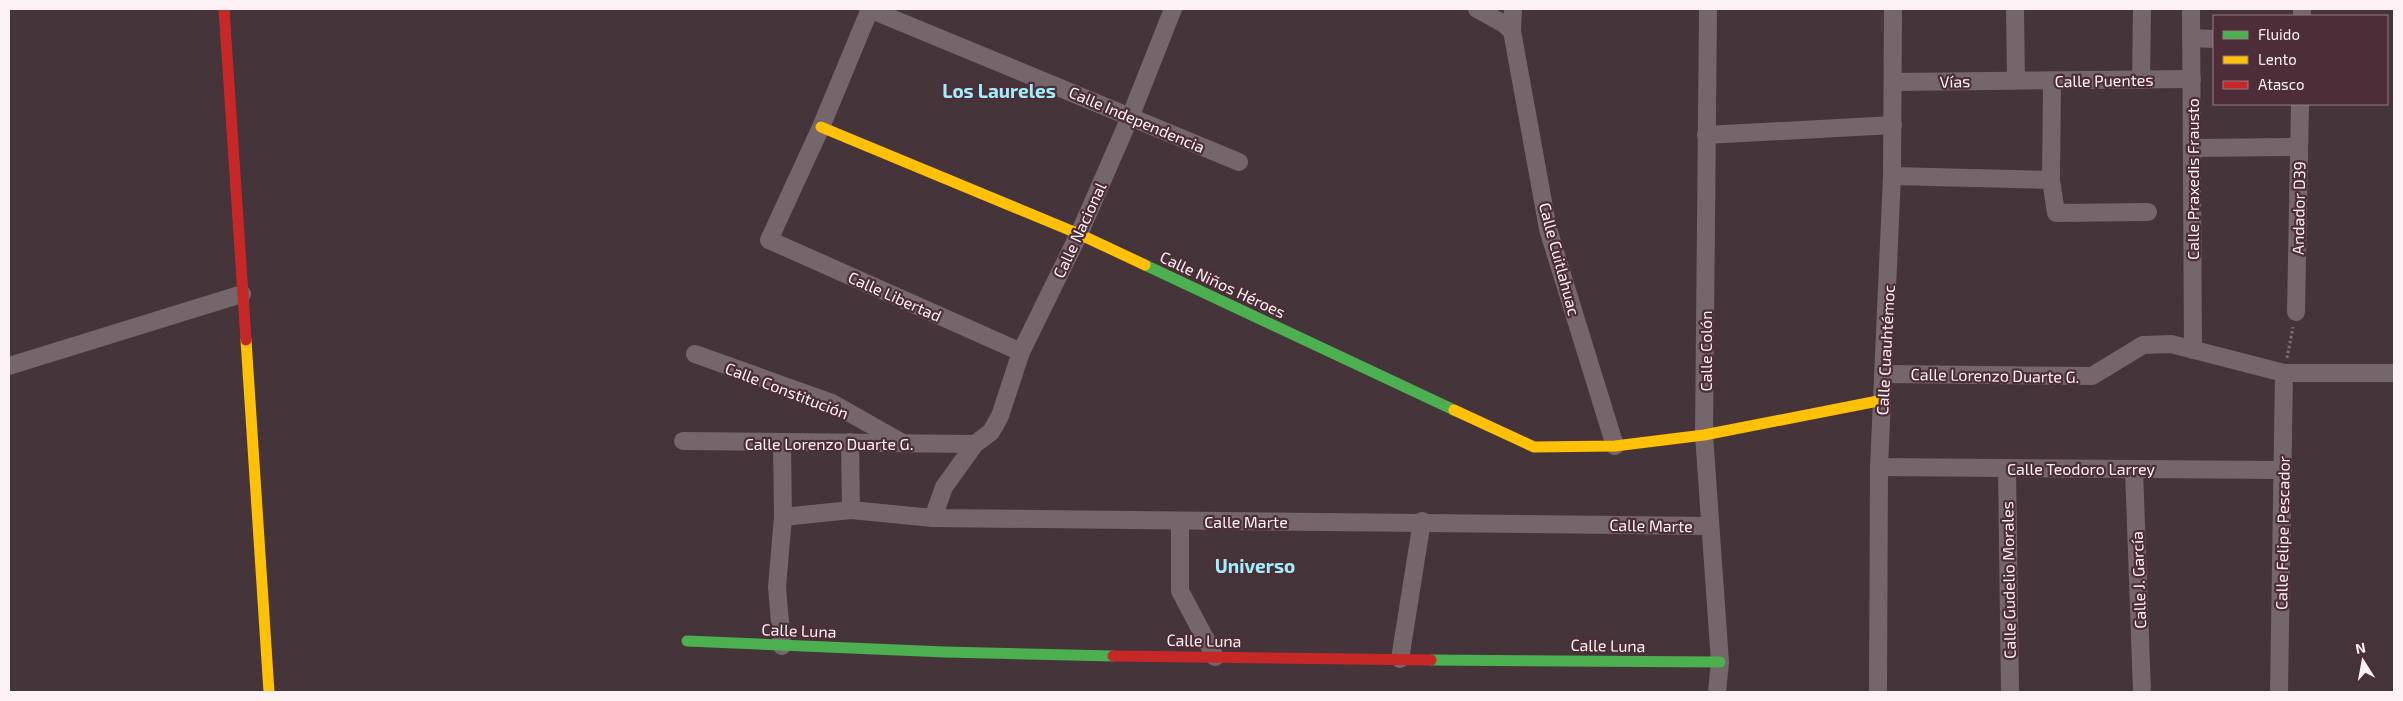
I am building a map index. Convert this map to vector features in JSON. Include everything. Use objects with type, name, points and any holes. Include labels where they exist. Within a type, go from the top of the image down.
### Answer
[{"type":"street","points":[[224,9],[269,692]]},
{"type":"street","points":[[820,127],[869,9]]},
{"type":"street","name":"Calle Independencia","points":[[869,9],[1131,115],[1239,162]]},
{"type":"street","name":"Calle Nacional","points":[[933,518],[944,488],[975,444],[991,432],[1000,416],[1021,352],[1079,234],[1131,115],[1173,9]]},
{"type":"street","points":[[1477,9],[1507,18]]},
{"type":"street","name":"Calle Colón","points":[[1708,9],[1704,434],[1720,662],[1717,692]]},
{"type":"street","name":"Calle Cuauhtémoc","points":[[1878,692],[1879,467],[1892,176],[1894,82],[1892,9]]},
{"type":"street","points":[[2015,9],[2016,80]]},
{"type":"street","points":[[2141,80],[2142,9]]},
{"type":"street","name":"Calle Praxedis Frausto","points":[[2191,9],[2192,350]]},
{"type":"street","name":"Calle Cuitlahuac","points":[[1507,18],[1548,229],[1615,446]]},
{"type":"street","points":[[2191,38],[2213,39]]},
{"type":"street","name":"Calle Puentes","points":[[2016,80],[2192,79]]},
{"type":"street","name":"Vías","points":[[1894,82],[2016,80]]},
{"type":"street","points":[[2052,81],[2051,180],[2056,213],[2148,212]]},
{"type":"street","name":"Andador D39","points":[[2296,312],[2300,105]]},
{"type":"street","points":[[1706,135],[1893,125]]},
{"type":"street","name":"Calle Niños Héroes","points":[[820,127],[1079,234],[1534,447],[1615,446]]},
{"type":"street","name":"Calle Libertad","points":[[820,127],[769,240],[1021,352]]},
{"type":"street","points":[[2192,148],[2300,147]]},
{"type":"street","points":[[1892,176],[2051,180]]},
{"type":"street","points":[[9,366],[242,294]]},
{"type":"street","name":"Calle Lorenzo Duarte G.","points":[[1884,374],[2092,376],[2143,345],[2171,344],[2284,373],[2394,373]]},
{"type":"street","name":"Calle Constitución","points":[[695,354],[832,403],[904,443]]},
{"type":"street","name":"Calle Felipe Pescador","points":[[2280,692],[2284,373]]},
{"type":"street","points":[[1615,446],[1704,434],[1883,400]]},
{"type":"street","name":"Calle Lorenzo Duarte G.","points":[[683,441],[975,444]]},
{"type":"street","points":[[850,442],[851,510]]},
{"type":"street","points":[[782,443],[784,517],[777,587],[782,646]]},
{"type":"street","name":"Calle Teodoro Larrey","points":[[1879,467],[2283,470]]},
{"type":"street","name":"Calle Gudelio Morales","points":[[2007,468],[2010,692]]},
{"type":"street","name":"Calle J. García","points":[[2134,469],[2142,692]]},
{"type":"street","name":"Calle Marte","points":[[784,517],[851,510],[933,518],[1710,526]]},
{"type":"street","points":[[1180,520],[1180,591],[1215,657]]},
{"type":"street","points":[[1400,659],[1422,522]]},
{"type":"street","name":"Calle Luna","points":[[687,641],[782,646],[1215,657],[1720,662]]},
{"type":"path","points":[[2284,373],[2296,312]]},
{"type":"traffic: fast","points":[[1145,265],[1454,410]]},
{"type":"traffic: fast","points":[[687,641],[945,652],[1113,656]]},
{"type":"traffic: fast","points":[[1431,660],[1720,662]]},
{"type":"traffic: slow","points":[[821,127],[1079,234],[1145,265]]},
{"type":"traffic: slow","points":[[246,340],[269,692]]},
{"type":"traffic: slow","points":[[1454,410],[1534,447],[1615,446],[1704,435],[1883,400]]},
{"type":"traffic: jam","points":[[224,9],[246,340]]},
{"type":"traffic: jam","points":[[1113,656],[1431,660]]},
{"type":"district","name":"Los Laureles","points":[[999,90]]},
{"type":"district","name":"Universo","points":[[1255,565]]}]
